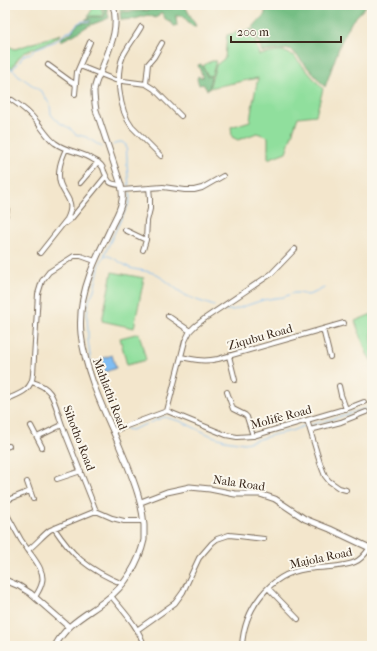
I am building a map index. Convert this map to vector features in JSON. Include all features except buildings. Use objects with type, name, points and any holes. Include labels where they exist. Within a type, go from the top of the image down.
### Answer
[{"type":"street","name":"Mahlathi Road","points":[[55,646],[63,632],[111,596],[122,584],[134,567],[141,550],[144,535],[141,502],[88,370],[83,352],[81,332],[83,301],[90,274],[123,198],[121,187],[96,110],[94,91],[96,82],[113,40],[115,17],[112,5]]},
{"type":"street","points":[[141,27],[123,57],[119,81],[122,104],[126,119],[161,156]]},
{"type":"street","points":[[75,94],[77,72],[90,42]]},
{"type":"street","points":[[146,84],[148,64],[162,43]]},
{"type":"street","points":[[48,65],[70,82],[76,84]]},
{"type":"street","points":[[80,66],[119,81],[146,84],[154,89],[181,116]]},
{"type":"street","points":[[12,100],[33,117],[53,142],[66,149],[88,156],[98,162],[108,180],[112,184],[121,187],[163,187],[194,190],[202,188],[223,176]]},
{"type":"street","points":[[40,253],[67,219],[70,210],[69,199],[60,184],[59,175],[66,149]]},
{"type":"street","points":[[80,183],[98,162]]},
{"type":"street","points":[[63,224],[71,219],[106,176]]},
{"type":"street","points":[[143,250],[146,240],[150,204],[149,188]]},
{"type":"street","points":[[5,196],[8,205],[5,217]]},
{"type":"street","points":[[125,230],[146,240]]},
{"type":"street","points":[[113,431],[167,411],[185,341],[190,331],[204,319],[271,274],[295,249]]},
{"type":"street","points":[[5,392],[6,399],[24,392],[32,382],[34,374],[38,294],[42,281],[50,272],[74,256],[81,256],[96,261]]},
{"type":"street","points":[[168,316],[190,331]]},
{"type":"street","name":"Ziqubu Road","points":[[181,357],[203,361],[218,359],[344,322]]},
{"type":"street","points":[[323,329],[330,356]]},
{"type":"street","points":[[229,356],[235,380]]},
{"type":"street","name":"Sihotho Road","points":[[32,382],[42,386],[50,392],[53,398],[96,511]]},
{"type":"street","points":[[340,386],[341,395],[346,409]]},
{"type":"street","points":[[227,392],[232,409],[247,417],[253,436]]},
{"type":"street","name":"Molife Road","points":[[167,411],[226,435],[237,437],[253,436],[356,406],[364,402]]},
{"type":"street","points":[[310,429],[341,422],[366,412]]},
{"type":"street","points":[[307,421],[325,476],[339,488],[346,490]]},
{"type":"street","points":[[37,437],[62,425]]},
{"type":"street","points":[[31,426],[42,447]]},
{"type":"street","points":[[58,479],[81,471]]},
{"type":"street","points":[[27,482],[33,499]]},
{"type":"street","name":"Nala Road","points":[[141,502],[167,492],[190,487],[234,494],[260,494],[275,499],[304,519],[371,547]]},
{"type":"street","points":[[5,501],[30,491]]},
{"type":"street","points":[[5,511],[21,540],[36,562],[43,577],[41,587],[35,597]]},
{"type":"street","points":[[28,550],[34,546],[45,533],[96,511],[118,520],[143,520]]},
{"type":"street","points":[[54,528],[82,562],[122,584]]},
{"type":"street","points":[[137,630],[180,598],[199,558],[217,539],[229,536],[264,539]]},
{"type":"street","name":"Majola Road","points":[[242,646],[244,631],[250,612],[258,598],[268,588],[286,575],[299,570],[341,566],[356,562],[362,558],[371,547]]},
{"type":"street","points":[[5,580],[25,589],[69,627]]},
{"type":"street","points":[[268,588],[298,619]]},
{"type":"street","points":[[111,596],[137,630],[144,646]]},
{"type":"green space","points":[[95,5],[102,5],[101,8],[103,16],[88,16]]},
{"type":"green space","points":[[106,5],[109,18],[88,26],[61,41],[60,39],[71,33],[80,23],[91,22],[90,20],[85,20],[87,18],[104,17],[105,12],[102,6]]},
{"type":"green space","points":[[118,5],[184,5],[121,10]]},
{"type":"green space","points":[[265,5],[367,5],[352,21],[341,42],[325,87],[291,49],[262,52],[253,27],[265,14]]},
{"type":"green space","points":[[185,6],[196,26],[192,26],[183,16],[175,16],[177,26],[174,26],[171,22],[167,21],[161,12],[156,18],[148,15],[135,19],[121,20],[120,12],[155,10]]},
{"type":"green space","points":[[252,29],[259,55],[283,51],[294,56],[323,89],[316,115],[298,117],[286,152],[268,159],[268,137],[257,133],[238,140],[232,137],[231,127],[250,121],[258,78],[209,88],[216,65],[225,58],[227,35]]},
{"type":"green space","points":[[61,34],[53,40],[24,53],[12,68],[5,64],[5,47],[8,46],[15,49]]},
{"type":"green space","points":[[212,61],[216,61],[212,75],[208,76],[203,66]]},
{"type":"green space","points":[[201,64],[207,76],[211,76],[209,89],[207,90],[203,84],[199,85],[197,79],[198,76],[201,78],[203,77],[198,65]]},
{"type":"green space","points":[[112,272],[144,278],[134,328],[102,321]]},
{"type":"green space","points":[[372,314],[372,362],[367,354],[355,321]]},
{"type":"green space","points":[[139,333],[146,360],[127,365],[120,338]]},
{"type":"water","points":[[112,355],[116,368],[105,372],[101,359]]},
{"type":"waterway","points":[[12,69],[24,55],[31,53],[37,48],[56,41],[71,31],[78,23],[90,21]]},
{"type":"waterway","points":[[5,66],[15,71],[18,75],[42,92],[50,105],[51,114],[54,118],[71,129],[75,134],[86,137],[102,147]]},
{"type":"waterway","points":[[113,145],[118,142],[122,142],[126,145],[129,186]]},
{"type":"waterway","points":[[96,370],[91,364],[88,340],[87,316],[89,300],[94,290],[100,263],[129,204],[130,192]]},
{"type":"waterway","points":[[105,255],[130,268],[154,273],[185,295],[214,306]]},
{"type":"waterway","points":[[222,310],[233,310],[263,300],[284,297],[293,293],[308,295],[324,288]]},
{"type":"waterway","points":[[310,425],[372,406]]},
{"type":"waterway","points":[[126,429],[131,430],[164,417],[180,421],[212,436],[244,443],[291,431],[306,425]]},
{"type":"waterway","points":[[115,418],[117,425]]}]
